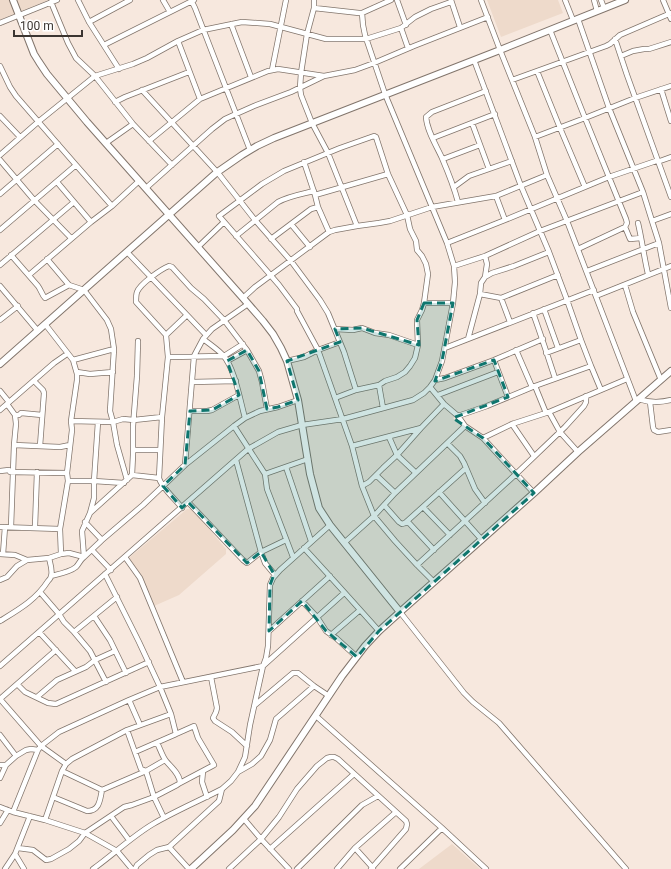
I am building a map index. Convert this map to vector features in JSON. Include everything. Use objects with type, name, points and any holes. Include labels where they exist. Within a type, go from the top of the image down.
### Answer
[{"type":"street","points":[[13,0],[34,54],[67,98],[263,320],[273,334],[287,361],[298,400],[312,481],[319,508],[330,525],[464,693],[499,723],[626,869]]},
{"type":"street","points":[[78,0],[89,22],[118,69]]},
{"type":"street","points":[[89,22],[130,0]]},
{"type":"street","points":[[163,0],[170,12]]},
{"type":"street","points":[[104,45],[192,0],[250,150]]},
{"type":"street","points":[[272,70],[286,0]]},
{"type":"street","points":[[314,0],[314,8],[307,34],[300,88],[301,95],[312,123],[328,153],[357,226]]},
{"type":"street","points":[[314,8],[347,12],[362,12],[391,0]]},
{"type":"street","points":[[397,0],[406,25]]},
{"type":"street","points":[[481,0],[535,137],[546,175],[567,221],[627,379],[637,400]]},
{"type":"street","points":[[565,0],[589,52],[609,108],[643,192],[659,243],[671,308]]},
{"type":"street","points":[[594,0],[597,10]]},
{"type":"street","points":[[601,0],[604,8]]},
{"type":"street","points":[[0,364],[218,173],[250,150],[274,138],[624,0]]},
{"type":"street","points":[[663,0],[670,13],[671,19]]},
{"type":"street","points":[[0,23],[54,1],[68,43],[76,58],[95,76],[133,124],[172,165]]},
{"type":"street","points":[[0,155],[95,76],[147,58],[178,41],[203,30],[242,22],[270,24],[326,39],[366,39],[401,28],[415,17],[451,1],[460,28]]},
{"type":"street","points":[[0,666],[248,449],[278,432],[343,419],[413,400],[424,393],[436,380],[445,348],[453,303],[455,282],[454,266],[447,243],[385,94],[366,39],[362,12]]},
{"type":"street","points":[[512,80],[610,44],[620,35],[670,13]]},
{"type":"street","points":[[146,188],[218,124],[236,114],[291,92],[324,76],[355,70],[488,17]]},
{"type":"street","points":[[231,24],[251,77]]},
{"type":"street","points":[[401,28],[408,48]]},
{"type":"street","points":[[550,30],[626,219],[627,224],[625,227],[630,239],[641,238]]},
{"type":"street","points":[[615,39],[671,197]]},
{"type":"street","points":[[178,41],[200,99]]},
{"type":"street","points":[[621,56],[633,51],[653,48],[671,42]]},
{"type":"street","points":[[474,60],[521,186],[549,252],[601,390]]},
{"type":"street","points":[[0,66],[16,96],[112,206]]},
{"type":"street","points":[[149,141],[200,99],[251,77],[278,69],[324,76]]},
{"type":"street","points":[[538,71],[585,187]]},
{"type":"street","points":[[115,102],[189,72]]},
{"type":"street","points":[[535,137],[635,98],[671,86]]},
{"type":"street","points":[[661,89],[671,122]]},
{"type":"street","points":[[142,90],[218,173],[255,220],[291,261],[320,300],[328,313],[340,342],[356,390]]},
{"type":"street","points":[[458,202],[454,187],[433,138],[426,117],[450,105],[486,91]]},
{"type":"street","points":[[433,138],[495,114]]},
{"type":"street","points":[[0,116],[20,137]]},
{"type":"street","points":[[472,123],[490,169]]},
{"type":"street","points":[[106,143],[133,124]]},
{"type":"street","points":[[335,398],[356,390],[379,385],[405,372],[415,358],[418,345],[417,320],[424,303],[428,274],[422,256],[417,250],[416,241],[410,229],[407,215],[388,174],[382,152],[376,137],[374,136],[304,162],[276,175],[239,200],[219,216],[283,290],[297,309],[318,350],[335,398],[343,419],[352,446],[362,486],[374,516],[395,541],[434,582]]},
{"type":"street","points":[[0,194],[58,144]]},
{"type":"street","points":[[443,159],[480,145]]},
{"type":"street","points":[[447,243],[609,177],[671,157]]},
{"type":"street","points":[[0,160],[34,200],[71,238]]},
{"type":"street","points":[[454,187],[469,176],[512,161]]},
{"type":"street","points":[[304,162],[315,193],[318,207],[330,232]]},
{"type":"street","points":[[0,230],[76,165]]},
{"type":"street","points":[[236,236],[278,202],[284,199],[342,187],[388,174]]},
{"type":"street","points":[[243,298],[270,276],[330,232],[357,226],[380,224],[432,207],[496,196],[546,175]]},
{"type":"street","points":[[29,275],[140,181]]},
{"type":"street","points":[[57,182],[91,222]]},
{"type":"street","points":[[454,266],[484,256],[540,231],[643,192]]},
{"type":"street","points":[[496,196],[505,220]]},
{"type":"street","points":[[0,265],[74,202]]},
{"type":"street","points":[[271,239],[311,209],[318,207]]},
{"type":"street","points":[[652,222],[671,214]]},
{"type":"street","points":[[198,247],[224,222]]},
{"type":"street","points":[[638,223],[642,250],[648,274]]},
{"type":"street","points":[[291,224],[310,247]]},
{"type":"street","points":[[578,249],[625,227]]},
{"type":"street","points":[[586,271],[659,243]]},
{"type":"street","points":[[127,252],[224,356],[236,381],[245,418]]},
{"type":"street","points":[[485,277],[549,252]]},
{"type":"street","points":[[12,255],[38,286],[45,298],[69,285]]},
{"type":"street","points":[[468,339],[480,294],[481,283],[485,277],[487,264],[484,256]]},
{"type":"street","points":[[48,259],[69,285],[84,290],[107,320],[111,329],[114,349],[110,411],[125,481]]},
{"type":"street","points":[[182,508],[158,478],[168,357],[166,335],[136,302],[138,290],[151,277],[169,266],[224,320],[243,344],[259,371],[267,409]]},
{"type":"street","points":[[596,296],[671,266]]},
{"type":"street","points":[[480,294],[501,298],[558,275]]},
{"type":"street","points":[[625,284],[633,312],[662,380]]},
{"type":"street","points":[[0,286],[38,331]]},
{"type":"street","points":[[445,348],[594,290]]},
{"type":"street","points":[[501,298],[510,322]]},
{"type":"street","points":[[424,303],[453,303]]},
{"type":"street","points":[[185,466],[194,356],[205,337],[212,329],[248,304]]},
{"type":"street","points":[[0,320],[18,306]]},
{"type":"street","points":[[544,309],[558,348]]},
{"type":"street","points":[[533,314],[543,339],[546,353],[555,378]]},
{"type":"street","points":[[166,335],[186,315]]},
{"type":"street","points":[[45,324],[73,360],[77,372],[71,421],[72,430],[67,473],[68,481],[60,529],[61,554]]},
{"type":"street","points":[[334,329],[353,330],[362,328],[418,345]]},
{"type":"street","points":[[436,380],[494,360],[543,339]]},
{"type":"street","points":[[546,353],[581,340]]},
{"type":"street","points":[[90,513],[132,475],[138,341]]},
{"type":"street","points":[[287,361],[304,357],[340,342]]},
{"type":"street","points":[[168,357],[224,356],[243,344]]},
{"type":"street","points":[[73,360],[114,349]]},
{"type":"street","points":[[227,361],[247,350]]},
{"type":"street","points":[[516,350],[547,412],[560,432],[578,452]]},
{"type":"street","points":[[0,410],[54,363],[67,354]]},
{"type":"street","points":[[494,360],[508,398]]},
{"type":"street","points":[[458,416],[508,398],[555,378],[591,366]]},
{"type":"street","points":[[169,847],[190,869],[233,830],[256,806],[342,676],[378,631],[671,371]]},
{"type":"street","points":[[77,372],[90,374],[113,372]]},
{"type":"street","points":[[438,395],[498,372]]},
{"type":"street","points":[[483,438],[512,424],[547,412],[627,379]]},
{"type":"street","points":[[34,381],[44,391],[40,446]]},
{"type":"street","points":[[192,382],[236,381]]},
{"type":"street","points":[[379,385],[383,408]]},
{"type":"street","points":[[430,387],[444,404],[458,416],[465,426],[483,438],[534,493]]},
{"type":"street","points":[[0,391],[15,415],[16,424],[11,527]]},
{"type":"street","points":[[190,411],[212,410],[239,395]]},
{"type":"street","points":[[417,565],[450,536],[560,432],[584,406],[586,396]]},
{"type":"street","points":[[0,621],[25,605],[40,592],[52,576],[75,567],[81,559],[185,466],[234,426],[245,418],[260,411],[298,400]]},
{"type":"street","points":[[637,400],[660,403],[671,400]]},
{"type":"street","points":[[650,402],[654,430],[658,432],[671,430]]},
{"type":"street","points":[[362,486],[369,482],[396,456],[444,404]]},
{"type":"street","points":[[15,415],[19,415],[21,413],[42,415]]},
{"type":"street","points":[[71,421],[113,422],[123,419],[134,420],[162,417]]},
{"type":"street","points":[[84,557],[82,531],[90,513],[94,498],[98,422]]},
{"type":"street","points":[[512,424],[534,456]]},
{"type":"street","points":[[234,426],[265,474],[267,490],[293,558]]},
{"type":"street","points":[[344,543],[374,516],[395,493],[465,426]]},
{"type":"street","points":[[352,446],[421,428]]},
{"type":"street","points":[[388,437],[396,456],[416,474]]},
{"type":"street","points":[[447,443],[460,456],[475,489],[485,503]]},
{"type":"street","points":[[14,445],[70,446]]},
{"type":"street","points":[[134,450],[160,450]]},
{"type":"street","points":[[265,474],[308,459]]},
{"type":"street","points":[[236,460],[261,552],[265,563],[275,575]]},
{"type":"street","points":[[286,467],[311,542]]},
{"type":"street","points":[[405,523],[466,468]]},
{"type":"street","points":[[0,471],[9,470],[10,472],[67,473]]},
{"type":"street","points":[[35,527],[37,472]]},
{"type":"street","points":[[132,475],[158,478]]},
{"type":"street","points":[[376,475],[395,493]]},
{"type":"street","points":[[68,481],[125,481]]},
{"type":"street","points":[[440,492],[482,540]]},
{"type":"street","points":[[188,502],[247,563],[261,552],[286,540]]},
{"type":"street","points":[[384,505],[399,522],[402,524],[409,524],[414,528],[434,550]]},
{"type":"street","points":[[423,507],[450,536]]},
{"type":"street","points":[[85,522],[102,540]]},
{"type":"street","points":[[93,869],[129,840],[152,824],[222,789],[238,772],[245,757],[250,725],[266,658],[269,631],[270,585],[275,575],[330,525]]},
{"type":"street","points":[[27,560],[15,555],[2,554],[2,527],[60,529]]},
{"type":"street","points":[[304,548],[378,631]]},
{"type":"street","points":[[92,550],[111,570]]},
{"type":"street","points":[[0,580],[27,560],[49,558],[69,553],[84,557]]},
{"type":"street","points":[[125,557],[140,578],[183,682]]},
{"type":"street","points":[[49,558],[52,576]]},
{"type":"street","points":[[105,574],[149,662],[171,714],[176,734]]},
{"type":"street","points":[[269,631],[330,576]]},
{"type":"street","points":[[40,592],[90,651],[106,682]]},
{"type":"street","points":[[13,812],[39,748],[59,732],[160,687],[263,666],[344,593]]},
{"type":"street","points":[[74,632],[117,597]]},
{"type":"street","points":[[302,601],[317,617],[326,630],[356,657]]},
{"type":"street","points":[[331,635],[360,610]]},
{"type":"street","points":[[94,616],[106,633],[126,673]]},
{"type":"street","points":[[39,632],[76,671]]},
{"type":"street","points":[[56,650],[0,699],[39,748],[66,764]]},
{"type":"street","points":[[37,697],[57,680],[86,667],[95,660],[115,651]]},
{"type":"street","points":[[18,684],[25,692],[48,703],[56,704],[149,662]]},
{"type":"street","points":[[255,705],[292,673],[298,673],[329,696]]},
{"type":"street","points":[[211,677],[217,708],[213,718],[215,721],[232,732],[247,746]]},
{"type":"street","points":[[238,772],[252,764],[261,756],[270,740],[276,719],[314,686]]},
{"type":"street","points":[[129,700],[140,725]]},
{"type":"street","points":[[45,820],[66,764],[72,759],[127,730],[171,714]]},
{"type":"street","points":[[316,716],[486,869]]},
{"type":"street","points":[[18,848],[33,850],[46,860],[51,859],[69,849],[80,841],[85,834],[124,807],[154,797],[214,765],[198,738],[194,726],[135,752]]},
{"type":"street","points":[[127,730],[142,769],[146,770],[154,797],[164,818]]},
{"type":"street","points":[[0,735],[16,756]]},
{"type":"street","points":[[157,743],[165,760],[173,768],[180,779],[180,783]]},
{"type":"street","points":[[0,778],[6,765],[16,756],[26,750],[39,748]]},
{"type":"street","points":[[229,869],[261,839],[297,789],[317,766],[327,758],[331,757],[334,757],[354,774],[406,821],[407,824],[406,829],[372,868],[355,848]]},
{"type":"street","points":[[62,772],[102,790],[165,760]]},
{"type":"street","points":[[0,765],[6,765]]},
{"type":"street","points":[[203,771],[202,782],[207,797]]},
{"type":"street","points":[[270,849],[354,774]]},
{"type":"street","points":[[0,807],[45,820],[85,834],[117,851],[133,869],[148,855],[157,850],[169,847],[219,801],[222,789]]},
{"type":"street","points":[[53,797],[87,811],[91,811],[98,805],[102,790]]},
{"type":"street","points":[[297,869],[362,805],[378,796]]},
{"type":"street","points":[[0,823],[8,810]]},
{"type":"street","points":[[337,869],[355,848],[396,812]]},
{"type":"street","points":[[5,869],[16,854],[30,816]]},
{"type":"street","points":[[111,816],[129,840]]},
{"type":"street","points":[[244,819],[289,869]]},
{"type":"street","points":[[400,869],[442,828]]},
{"type":"street","points":[[16,854],[24,869]]},
{"type":"highlighted area","points":[[424,303],[453,303],[442,361],[435,381],[494,360],[508,397],[453,418],[483,438],[534,493],[379,631],[357,657],[326,631],[302,601],[269,631],[270,585],[274,574],[261,552],[247,563],[188,502],[182,508],[163,486],[185,465],[190,411],[212,410],[239,395],[227,361],[247,350],[259,371],[267,409],[278,407],[298,400],[287,361],[340,342],[335,329],[362,328],[419,345],[417,320]]},
{"type":"shaded area","points":[[0,0],[11,0],[17,14],[0,20]]},
{"type":"shaded area","points":[[14,0],[49,0],[19,12]]},
{"type":"shaded area","points":[[487,0],[558,0],[563,13],[501,37]]},
{"type":"shaded area","points":[[187,509],[192,509],[226,549],[226,554],[179,595],[154,606],[142,578],[130,563],[130,557]]},
{"type":"shaded area","points":[[452,844],[480,869],[419,869]]}]
